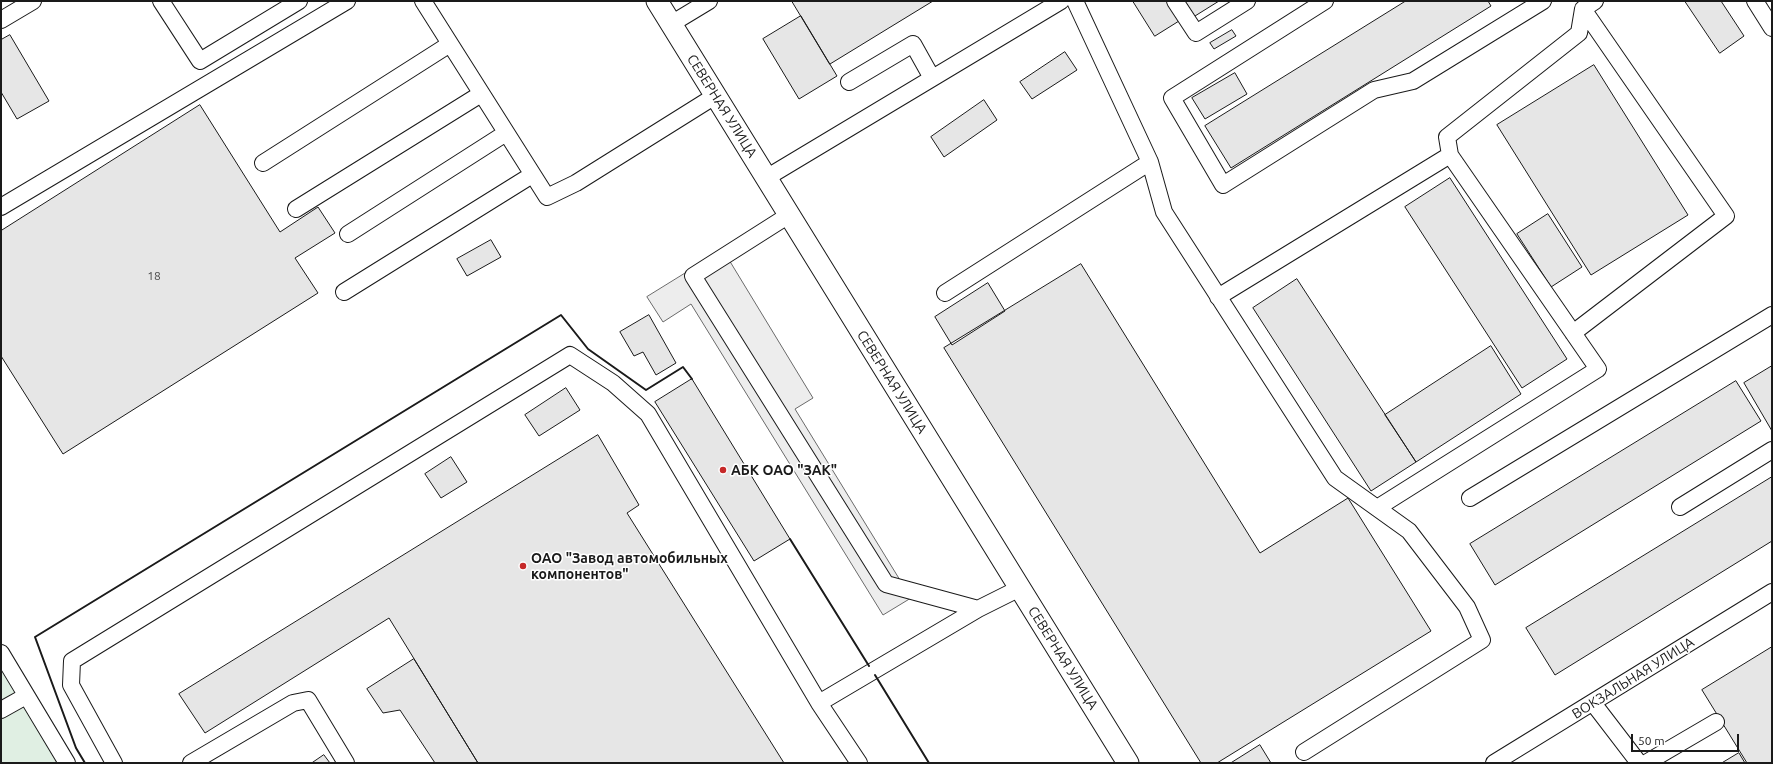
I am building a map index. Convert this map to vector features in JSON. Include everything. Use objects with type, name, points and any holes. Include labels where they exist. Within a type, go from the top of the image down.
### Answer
[{"type":"main road","name":"СЕВЕРНАЯ УЛИЦА","points":[[657,1],[1128,763]]},
{"type":"street","points":[[1,20],[33,1]]},
{"type":"street","points":[[161,1],[200,61],[299,1]]},
{"type":"street","points":[[1,207],[347,1]]},
{"type":"street","points":[[423,1],[547,197],[576,183],[715,96]]},
{"type":"street","points":[[671,24],[710,1]]},
{"type":"street","points":[[766,178],[1061,1]]},
{"type":"street","points":[[1076,1],[1150,162],[1164,212],[1218,297],[1335,478],[1409,531],[1467,607],[1482,640],[1304,752]]},
{"type":"street","points":[[1175,1],[1196,33],[1247,1]]},
{"type":"street","points":[[1325,1],[1172,98],[1223,185],[1374,90],[1413,82],[1540,2]]},
{"type":"street","points":[[1755,1],[1772,28]]},
{"type":"street","points":[[1377,508],[1598,369],[1450,155],[1448,137],[1579,33],[1589,5]]},
{"type":"street","points":[[1573,333],[1726,216],[1589,5]]},
{"type":"street","points":[[263,163],[450,44]]},
{"type":"street","points":[[849,82],[913,44],[932,78]]},
{"type":"street","points":[[296,209],[481,94]]},
{"type":"street","points":[[348,234],[506,133]]},
{"type":"street","points":[[1218,297],[1450,155]]},
{"type":"street","points":[[945,293],[1150,162]]},
{"type":"street","points":[[344,292],[532,175]]},
{"type":"street","points":[[789,214],[693,276],[886,584],[978,609]]},
{"type":"street","points":[[1470,498],[1772,315]]},
{"type":"street","points":[[114,763],[71,685],[72,661],[570,355],[613,383],[648,414],[819,703],[859,763]]},
{"type":"street","points":[[1680,507],[1772,450]]},
{"type":"street","points":[[819,703],[978,609],[1020,588]]},
{"type":"street","name":"ВОКЗАЛЬНАЯ УЛИЦА","points":[[1494,763],[1772,592]]},
{"type":"street","points":[[1,653],[67,763]]},
{"type":"street","points":[[1,710],[26,696]]},
{"type":"street","points":[[191,763],[293,703],[308,700],[346,763]]},
{"type":"street","points":[[1593,703],[1639,763]]},
{"type":"street","points":[[1646,763],[1716,722]]},
{"type":"green space","points":[[1,648],[70,763],[1,763]]},
{"type":"shaded area","points":[[723,250],[813,398],[795,409],[911,598],[883,615],[691,304],[663,322],[647,297]]},
{"type":"building","points":[[792,1],[933,1],[830,64]]},
{"type":"building","points":[[1133,1],[1167,1],[1179,21],[1155,36]]},
{"type":"building","points":[[1185,1],[1219,1],[1195,16]]},
{"type":"building","points":[[1406,1],[1488,1],[1491,6],[1231,168],[1205,126]]},
{"type":"building","points":[[1685,1],[1721,1],[1744,36],[1720,53]]},
{"type":"building","points":[[801,16],[837,76],[799,99],[763,39]]},
{"type":"building","points":[[1232,30],[1236,36],[1214,49],[1210,43]]},
{"type":"building","points":[[10,35],[49,101],[17,119],[1,92],[1,40]]},
{"type":"building","points":[[1065,52],[1077,70],[1032,99],[1020,82]]},
{"type":"building","points":[[1594,65],[1688,215],[1591,275],[1497,125]]},
{"type":"building","points":[[1235,73],[1247,94],[1205,119],[1192,98]]},
{"type":"building","points":[[984,100],[997,120],[944,157],[931,137]]},
{"type":"building","points":[[200,105],[280,232],[318,207],[335,233],[295,258],[318,293],[63,454],[1,356],[1,231]]},
{"type":"building","points":[[1450,178],[1567,359],[1522,388],[1405,207]]},
{"type":"building","points":[[1548,214],[1582,267],[1551,287],[1517,234]]},
{"type":"building","points":[[491,240],[501,257],[467,276],[457,259]]},
{"type":"building","points":[[1081,264],[1260,553],[1348,498],[1431,631],[1217,763],[1201,763],[944,348]]},
{"type":"building","points":[[1297,279],[1416,462],[1371,491],[1253,308]]},
{"type":"building","points":[[988,283],[1005,311],[952,345],[935,317]]},
{"type":"building","points":[[649,315],[676,363],[656,375],[643,352],[634,356],[620,332]]},
{"type":"building","points":[[1491,346],[1521,394],[1416,462],[1385,415]]},
{"type":"building","points":[[1772,366],[1772,431],[1744,383]]},
{"type":"building","name":"АБК ОАО \"ЗАК\"","points":[[692,379],[790,539],[754,561],[655,402]]},
{"type":"building","points":[[1736,381],[1761,421],[1495,585],[1470,544]]},
{"type":"building","points":[[566,388],[580,410],[539,436],[525,415]]},
{"type":"building","name":"ОАО \"Завод автомобильных компонентов\"","points":[[598,435],[639,505],[627,513],[784,763],[478,763],[389,618],[205,733],[179,694]]},
{"type":"building","points":[[451,457],[467,482],[441,498],[425,474]]},
{"type":"building","points":[[1772,477],[1772,541],[1555,675],[1526,628]]},
{"type":"building","points":[[1772,647],[1772,763],[1747,763],[1702,690]]},
{"type":"building","points":[[414,659],[478,763],[435,763],[400,710],[383,713],[367,689]]},
{"type":"building","points":[[1260,745],[1271,763],[1231,763]]},
{"type":"building","points":[[1739,753],[1745,763],[1722,763]]},
{"type":"building","points":[[324,755],[330,763],[312,763]]},
{"type":"wall","points":[[85,763],[76,748],[35,637],[561,315],[588,349],[646,390],[683,367],[692,379]]},
{"type":"wall","points":[[790,539],[869,666]]},
{"type":"wall","points":[[875,675],[929,763]]},
{"type":"place","name":"АБК ОАО \"ЗАК\"","points":[[723,470]]},
{"type":"place","name":"ОАО \"Завод автомобильных компонентов\"","points":[[523,566]]}]
